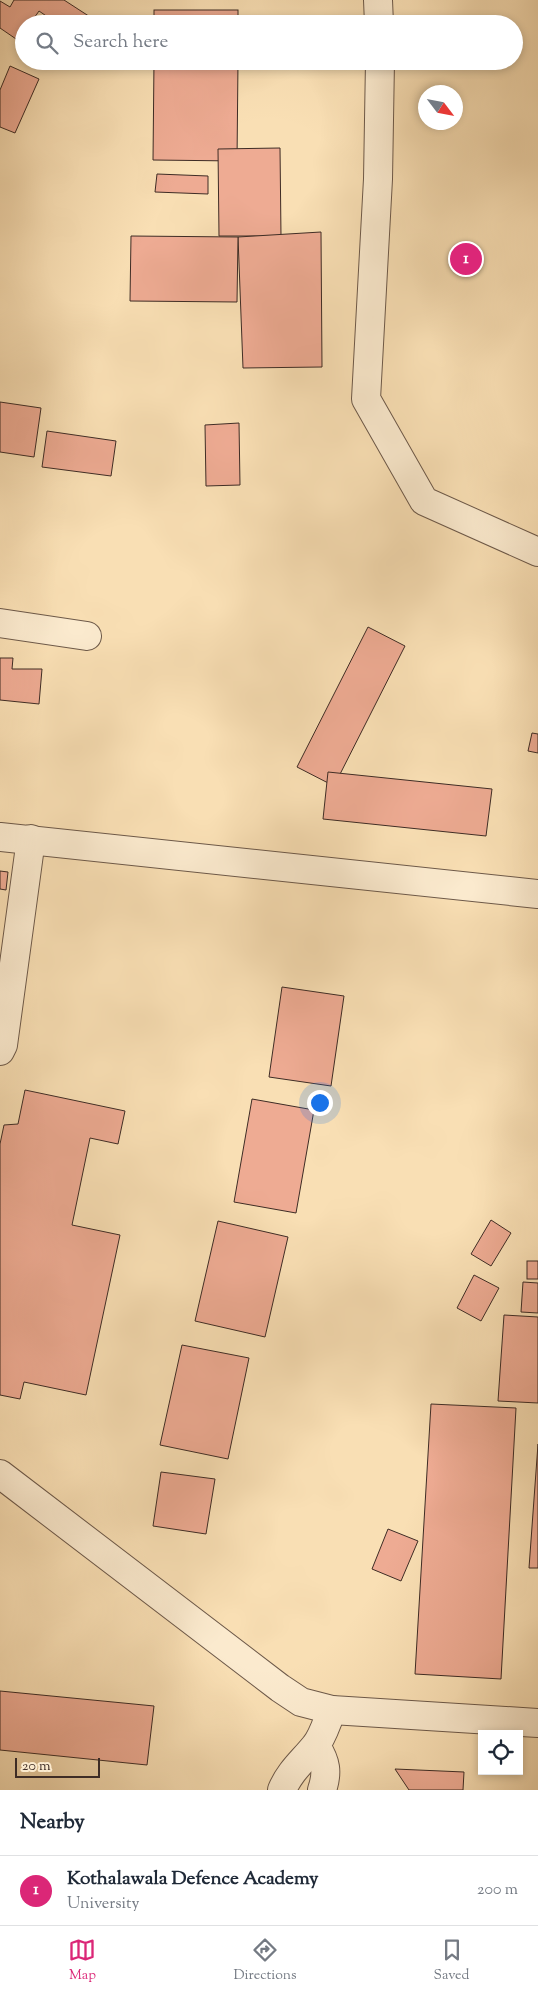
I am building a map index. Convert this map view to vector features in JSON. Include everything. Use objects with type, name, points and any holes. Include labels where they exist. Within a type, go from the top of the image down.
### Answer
[{"type":"street","points":[[378,0],[379,15]]},
{"type":"street","points":[[380,70],[378,162],[366,399],[424,501],[538,552]]},
{"type":"street","points":[[0,624],[87,636]]},
{"type":"street","points":[[0,837],[538,894]]},
{"type":"street","points":[[0,1051],[3,1045],[31,839]]},
{"type":"street","points":[[0,1474],[280,1688],[301,1702],[332,1710],[538,1723]]},
{"type":"street","points":[[282,1790],[287,1778],[302,1759],[316,1746],[332,1710]]},
{"type":"street","points":[[316,1746],[325,1760],[326,1776],[322,1790]]},
{"type":"building","points":[[14,0],[64,0],[87,15],[45,15],[39,11],[36,15],[15,15],[15,38],[0,28],[0,1],[10,7]]},
{"type":"building","points":[[154,10],[238,10],[238,15],[154,15]]},
{"type":"building","points":[[10,66],[15,70],[39,79],[15,133],[0,127],[0,90]]},
{"type":"building","points":[[154,70],[238,70],[237,161],[153,160]]},
{"type":"building","points":[[280,148],[281,236],[219,236],[218,149]]},
{"type":"building","points":[[157,174],[208,176],[208,194],[155,192]]},
{"type":"building","points":[[321,232],[322,367],[243,368],[238,237]]},
{"type":"building","points":[[131,236],[238,237],[237,302],[130,301]]},
{"type":"building","points":[[0,402],[41,408],[34,457],[0,452]]},
{"type":"building","points":[[239,423],[240,485],[206,486],[205,425]]},
{"type":"building","points":[[47,431],[116,441],[111,476],[42,467]]},
{"type":"building","points":[[368,627],[405,646],[334,786],[297,767]]},
{"type":"building","points":[[0,658],[13,658],[12,669],[42,669],[39,704],[0,700]]},
{"type":"building","points":[[532,733],[538,734],[538,753],[528,751]]},
{"type":"building","points":[[328,772],[492,789],[486,836],[323,819]]},
{"type":"building","points":[[0,871],[8,872],[6,890],[0,889]]},
{"type":"building","points":[[282,987],[344,996],[331,1086],[269,1077]]},
{"type":"building","points":[[25,1090],[125,1111],[118,1144],[90,1138],[72,1225],[120,1235],[86,1395],[24,1382],[20,1399],[0,1395],[0,1144],[4,1125],[18,1124]]},
{"type":"building","points":[[252,1099],[314,1110],[296,1213],[234,1202]]},
{"type":"building","points":[[491,1220],[511,1233],[491,1266],[471,1254]]},
{"type":"building","points":[[218,1221],[288,1237],[265,1337],[195,1321]]},
{"type":"building","points":[[527,1261],[538,1261],[538,1279],[527,1279]]},
{"type":"building","points":[[474,1275],[499,1288],[481,1321],[457,1308]]},
{"type":"building","points":[[523,1282],[538,1283],[538,1313],[521,1312]]},
{"type":"building","points":[[504,1315],[538,1317],[538,1403],[498,1401]]},
{"type":"building","points":[[182,1345],[249,1358],[228,1459],[160,1445]]},
{"type":"building","points":[[431,1404],[516,1408],[501,1679],[415,1674]]},
{"type":"building","points":[[538,1444],[538,1568],[529,1568]]},
{"type":"building","points":[[161,1472],[215,1479],[206,1534],[153,1526]]},
{"type":"building","points":[[388,1529],[418,1541],[401,1581],[372,1569]]},
{"type":"building","points":[[0,1691],[154,1706],[147,1765],[0,1750]]},
{"type":"building","points":[[395,1769],[464,1772],[463,1790],[409,1790]]},
{"type":"place","name":"Kothalawala Defence Academy","points":[[466,259]]}]
